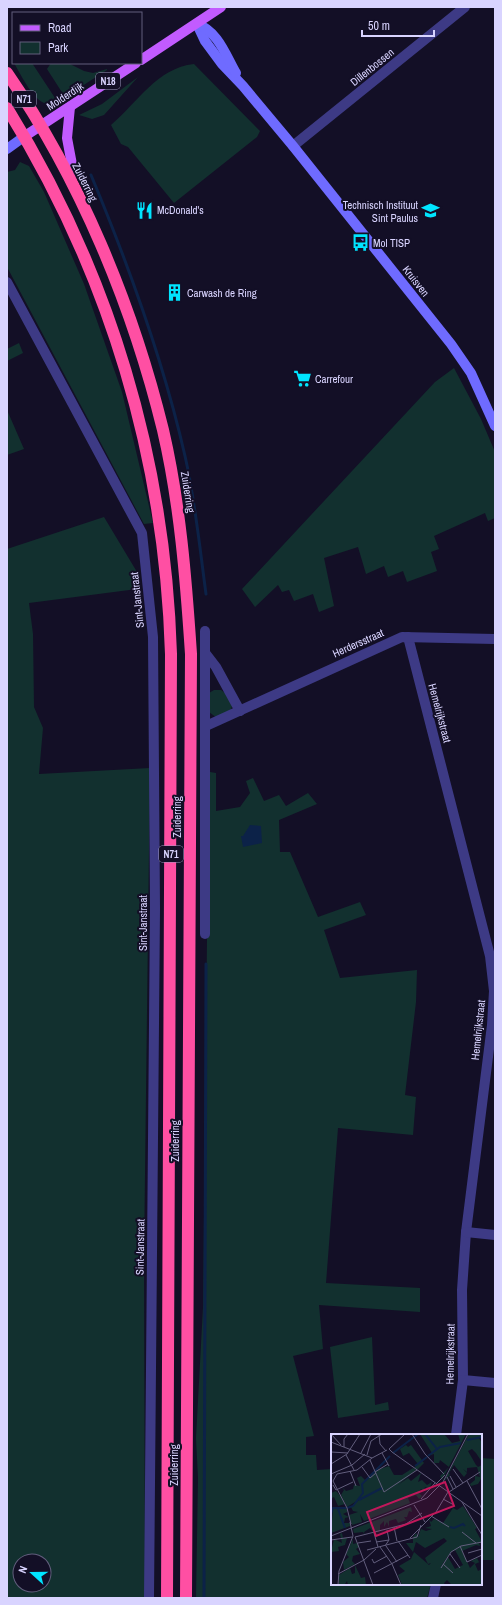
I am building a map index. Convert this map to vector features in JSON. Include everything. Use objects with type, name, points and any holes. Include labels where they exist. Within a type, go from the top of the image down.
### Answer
[{"type":"highway","name":"Zuiderring","points":[[7,73],[40,126],[70,180],[106,259],[128,314],[163,430],[170,465],[185,564],[191,654],[186,1598]]},
{"type":"highway","name":"Zuiderring","points":[[7,108],[25,136],[55,193],[74,232],[110,319],[146,443],[166,563],[171,654],[167,1598]]},
{"type":"main road","points":[[142,59],[197,24],[216,8]]},
{"type":"main road","name":"Molderdijk","points":[[25,136],[134,64]]},
{"type":"main road","points":[[70,107],[67,138],[73,170],[70,180]]},
{"type":"street","name":"Dillenbossen","points":[[293,146],[465,7]]},
{"type":"street","name":"Kruisven","points":[[197,24],[205,41],[222,64],[243,86],[293,146],[457,353],[478,386],[495,426]]},
{"type":"street","name":"Molderdijk","points":[[7,150],[25,136]]},
{"type":"street","name":"Sint-Janstraat","points":[[7,282],[142,533],[153,637],[155,909],[149,1598]]},
{"type":"street","points":[[205,630],[205,934]]},
{"type":"street","name":"Herdersstraat","points":[[206,726],[395,639],[408,637],[495,639]]},
{"type":"street","name":"Hemelrijkstraat","points":[[408,637],[490,956],[494,991],[492,1025],[466,1232],[462,1290],[463,1380],[456,1434]]},
{"type":"street","points":[[206,654],[216,667],[240,711]]},
{"type":"street","points":[[466,1232],[495,1236]]},
{"type":"street","points":[[463,1380],[495,1383]]},
{"type":"street","points":[[433,1598],[436,1585]]},
{"type":"green space","points":[[15,64],[33,64],[57,101],[50,104],[44,103],[38,99],[26,84]]},
{"type":"green space","points":[[50,64],[70,64],[84,71],[93,73],[107,70],[65,97],[47,69]]},
{"type":"green space","points":[[194,64],[260,131],[257,137],[174,203],[128,147],[121,144],[111,125],[159,79],[169,72]]},
{"type":"green space","points":[[138,77],[104,115],[92,119],[79,115],[102,104]]},
{"type":"green space","points":[[20,162],[29,166],[44,192],[84,284],[122,392],[153,523],[144,524],[7,267],[7,172],[15,170]]},
{"type":"green space","points":[[19,343],[23,353],[7,361],[7,349]]},
{"type":"green space","points":[[454,368],[481,419],[495,452],[495,518],[488,521],[485,513],[434,536],[439,549],[431,552],[437,571],[407,582],[403,571],[388,577],[384,566],[366,574],[358,547],[324,558],[334,606],[319,612],[313,594],[294,601],[289,590],[282,592],[278,585],[255,607],[242,589],[435,382]]},
{"type":"green space","points":[[7,410],[24,449],[7,455]]},
{"type":"green space","points":[[104,517],[137,572],[137,589],[29,603],[33,634],[34,707],[43,728],[39,774],[150,768],[144,1256],[145,1598],[7,1598],[7,549]]},
{"type":"green space","points":[[214,690],[221,690],[225,693],[232,706],[230,713],[217,718],[209,712],[209,693]]},
{"type":"green space","points":[[210,772],[216,773],[216,811],[240,807],[250,793],[246,781],[253,778],[264,801],[279,795],[286,806],[308,793],[317,804],[279,820],[280,852],[290,852],[318,917],[360,902],[366,915],[324,930],[340,978],[417,970],[416,1002],[405,1095],[416,1097],[413,1135],[338,1128],[326,1283],[420,1288],[420,1312],[319,1305],[323,1349],[293,1356],[314,1436],[306,1437],[306,1455],[316,1455],[317,1470],[331,1469],[331,1585],[431,1585],[427,1598],[196,1598],[198,1478],[196,1438],[203,1307],[207,939],[210,863]]},
{"type":"green space","points":[[372,1337],[375,1405],[388,1402],[389,1410],[338,1418],[330,1347]]},
{"type":"green space","points":[[482,1458],[495,1459],[495,1560],[482,1560]]},
{"type":"water","points":[[250,825],[261,826],[262,843],[243,847],[241,836],[243,836]]},
{"type":"waterway","points":[[91,175],[132,278],[156,348],[176,420],[189,472],[206,594]]},
{"type":"waterway","points":[[204,1598],[206,964]]},
{"type":"place","name":"McDonald's","points":[[144,210]]},
{"type":"place","name":"Technisch Instituut Sint Paulus","points":[[431,211]]},
{"type":"place","name":"Mol TISP","points":[[360,243]]},
{"type":"place","name":"Carwash de Ring","points":[[174,293]]},
{"type":"place","name":"Carrefour","points":[[302,379]]}]
